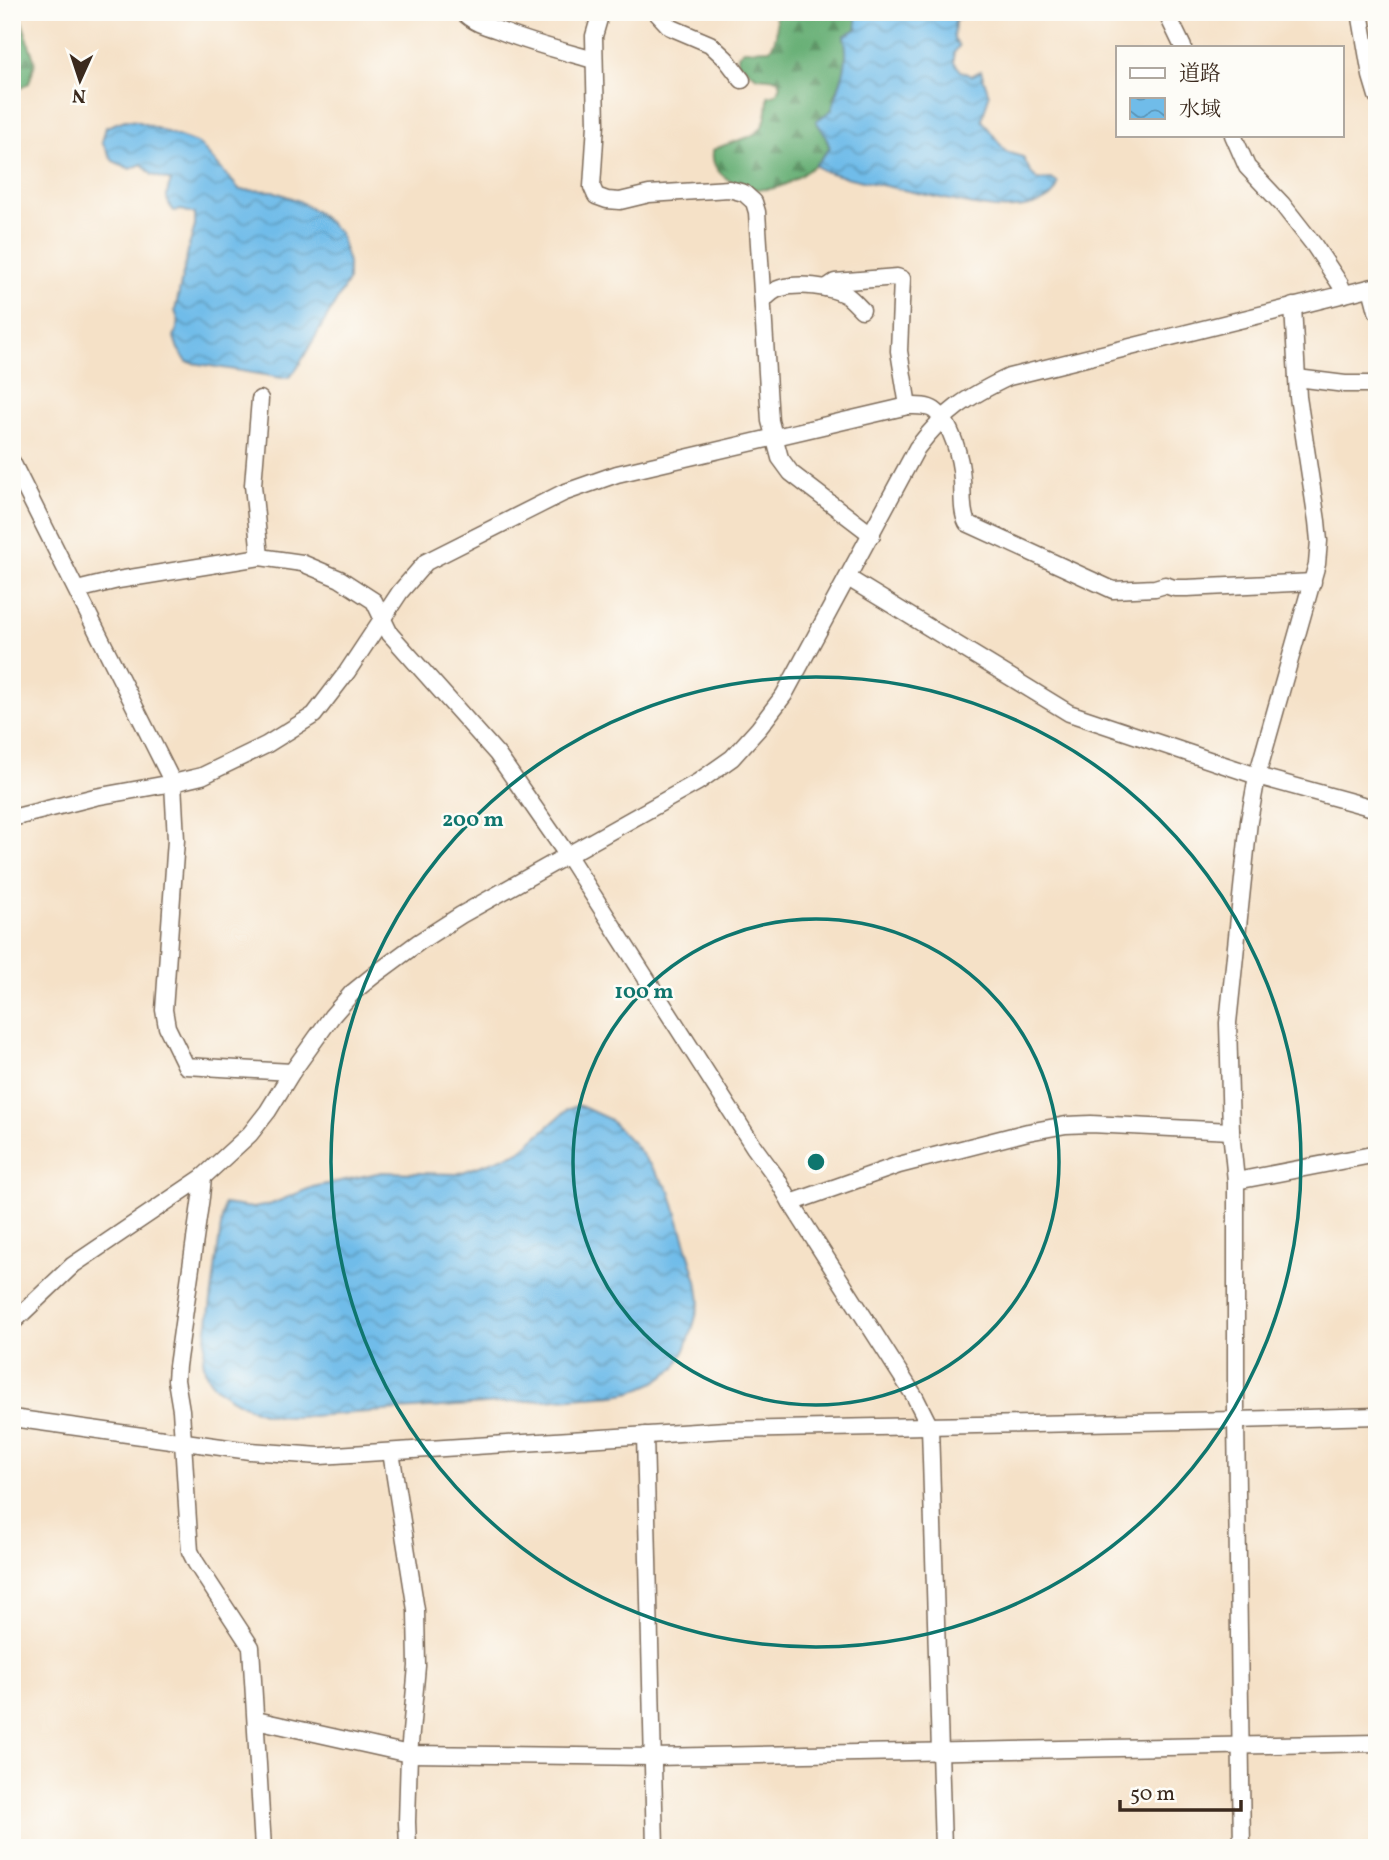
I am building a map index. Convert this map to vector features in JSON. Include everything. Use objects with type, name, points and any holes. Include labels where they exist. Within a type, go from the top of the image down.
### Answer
[{"type":"street","points":[[463,12],[481,24],[529,43],[594,60]]},
{"type":"street","points":[[601,12],[594,36],[596,124],[592,187],[596,196],[620,201],[649,194],[729,189],[744,193],[754,202],[757,212],[769,421],[780,458],[791,473],[872,534]]},
{"type":"street","points":[[656,12],[670,27],[710,44],[742,80]]},
{"type":"street","points":[[1166,12],[1183,46]]},
{"type":"street","points":[[1360,12],[1377,96]]},
{"type":"street","points":[[1233,136],[1247,167],[1282,204],[1314,246],[1344,294]]},
{"type":"street","points":[[826,288],[835,282],[897,277],[902,279],[899,351],[908,406]]},
{"type":"street","points":[[762,301],[782,288],[817,286],[848,296],[862,310]]},
{"type":"street","points":[[12,1323],[73,1265],[203,1177],[250,1134],[332,1016],[352,993],[373,976],[461,915],[698,782],[732,758],[784,695],[917,448],[942,418],[961,402],[1009,377],[1374,287],[1377,311]]},
{"type":"street","points":[[1242,1848],[1236,1420],[1236,1181],[1231,1131],[1228,1023],[1249,821],[1257,776],[1317,564],[1319,541],[1298,397],[1293,306]]},
{"type":"street","points":[[1297,378],[1345,384],[1377,384]]},
{"type":"street","points":[[260,399],[253,485],[260,557]]},
{"type":"street","points":[[12,818],[95,797],[202,776],[266,746],[314,715],[347,672],[400,592],[426,562],[563,493],[617,474],[908,406],[933,408],[951,431],[962,475],[964,517],[967,523],[1114,590],[1165,585],[1187,589],[1313,582]]},
{"type":"street","points":[[12,462],[173,783],[176,840],[164,1010],[167,1027],[186,1066],[292,1072]]},
{"type":"street","points":[[77,590],[118,580],[260,557],[302,563],[340,579],[374,601],[390,634],[497,754],[568,856],[754,1147],[776,1177],[915,1397],[930,1427],[943,1848]]},
{"type":"street","points":[[848,578],[1069,713],[1257,776],[1377,808]]},
{"type":"street","points":[[791,1203],[899,1165],[1066,1125],[1231,1131]]},
{"type":"street","points":[[1236,1181],[1377,1154]]},
{"type":"street","points":[[203,1177],[177,1366],[190,1550],[251,1647],[263,1848]]},
{"type":"street","points":[[12,1418],[250,1451],[320,1456],[726,1430],[1377,1416]]},
{"type":"street","points":[[645,1435],[654,1848]]},
{"type":"street","points":[[391,1452],[416,1610],[417,1666],[409,1754],[408,1848]]},
{"type":"street","points":[[256,1720],[409,1754],[652,1757],[1377,1743]]},
{"type":"green space","points":[[12,12],[19,12],[35,63],[29,83],[12,93]]},
{"type":"green space","points":[[774,12],[855,12],[857,29],[844,36],[847,49],[845,72],[825,135],[830,148],[816,164],[792,181],[778,187],[757,189],[735,183],[725,177],[713,161],[713,150],[753,135],[759,130],[767,112],[768,96],[776,94],[781,86],[779,79],[757,77],[738,62],[738,55],[744,50],[770,49],[776,31]]},
{"type":"water","points":[[855,12],[962,12],[964,15],[955,21],[954,39],[959,46],[954,53],[954,62],[961,71],[971,76],[981,71],[989,95],[982,120],[1006,152],[1023,157],[1038,180],[1051,179],[1058,183],[1053,194],[1042,202],[1028,206],[989,207],[841,176],[815,165],[830,148],[816,121],[832,110],[845,65],[844,36],[857,29]]},
{"type":"water","points":[[125,120],[137,121],[199,144],[240,190],[273,191],[299,201],[318,213],[340,233],[348,263],[348,281],[290,377],[282,378],[187,362],[178,349],[174,337],[179,322],[175,311],[195,226],[195,214],[182,210],[174,211],[171,207],[167,197],[171,181],[152,175],[142,164],[130,169],[113,161],[102,142],[106,127]]},
{"type":"water","points":[[578,1105],[609,1119],[634,1144],[670,1191],[697,1281],[700,1301],[685,1350],[675,1368],[655,1382],[632,1392],[615,1395],[297,1417],[256,1411],[232,1399],[211,1382],[203,1359],[224,1204],[253,1208],[269,1205],[313,1187],[382,1172],[457,1174],[519,1152],[567,1110]]}]
